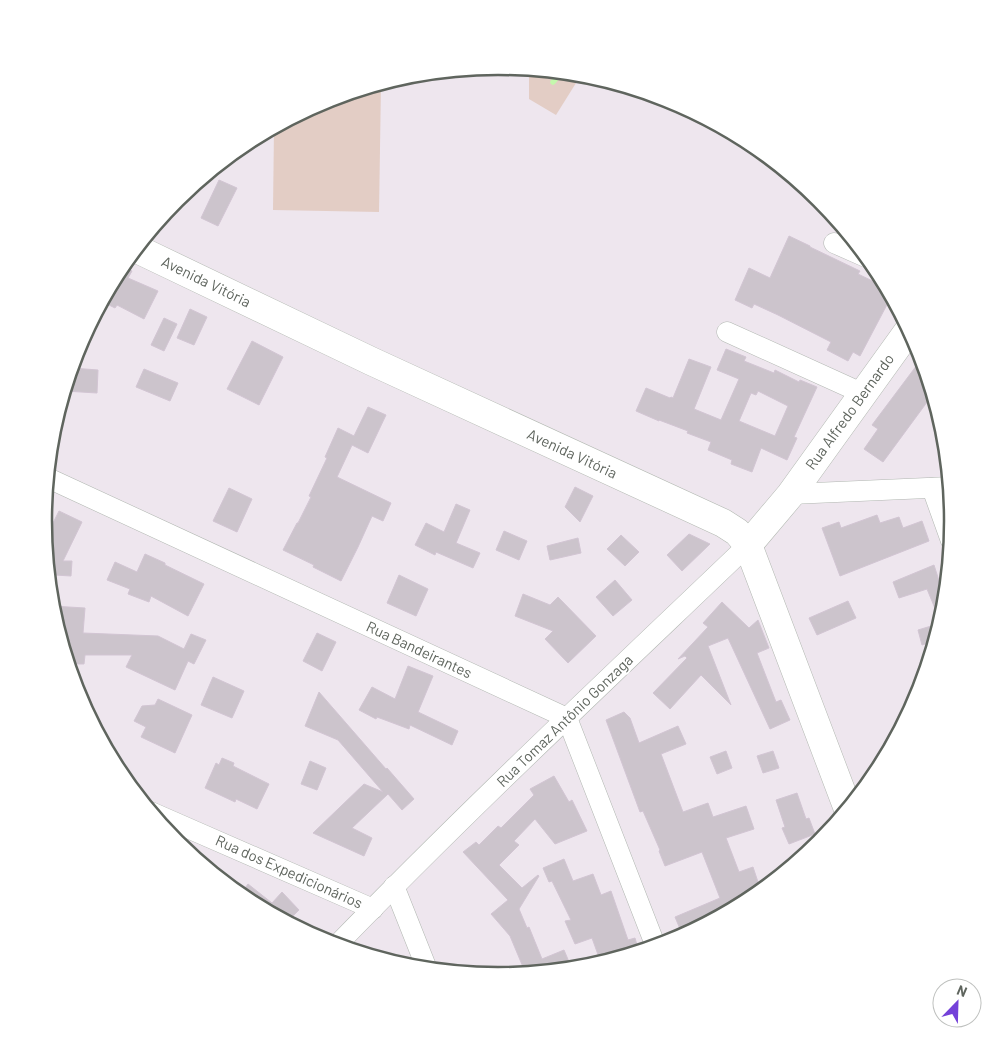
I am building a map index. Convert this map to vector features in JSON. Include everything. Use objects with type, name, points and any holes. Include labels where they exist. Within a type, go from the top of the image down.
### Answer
[{"type":"street","points":[[834,243],[853,251]]},
{"type":"street","name":"Avenida Vitória","points":[[144,252],[380,365],[723,523],[737,532],[748,546],[845,802]]},
{"type":"street","points":[[727,332],[864,394]]},
{"type":"street","name":"Rua Alfredo Bernardo","points":[[791,494],[905,336]]},
{"type":"street","name":"Rua Bandeirantes","points":[[54,481],[567,718]]},
{"type":"street","points":[[791,494],[941,488],[944,504]]},
{"type":"street","name":"Rua Tomaz Antônio Gonzaga","points":[[342,939],[394,886],[567,718],[748,546],[791,494]]},
{"type":"street","points":[[567,718],[653,940]]},
{"type":"street","name":"Rua dos Expedicionários","points":[[165,818],[372,908]]},
{"type":"street","points":[[394,886],[424,961]]},
{"type":"shaded area","points":[[529,76],[576,82],[556,115],[529,99]]},
{"type":"shaded area","points":[[381,92],[379,212],[273,210],[274,136],[328,109]]},
{"type":"building","points":[[219,180],[237,188],[218,226],[201,218]]},
{"type":"building","points":[[789,236],[860,271],[858,274],[874,282],[888,303],[860,356],[853,352],[848,361],[827,350],[831,342],[754,304],[752,308],[735,300],[749,268],[770,278]]},
{"type":"building","points":[[131,270],[132,271],[128,278],[158,291],[144,319],[117,305],[115,308],[108,305]]},
{"type":"building","points":[[190,309],[207,317],[194,345],[177,338]]},
{"type":"building","points":[[164,318],[177,324],[164,351],[151,345]]},
{"type":"building","points":[[252,341],[283,357],[259,405],[227,389]]},
{"type":"building","points":[[726,349],[746,357],[744,361],[774,373],[775,370],[799,382],[800,380],[817,387],[794,437],[797,438],[787,460],[761,448],[752,472],[731,464],[732,460],[708,450],[711,442],[636,411],[646,388],[673,398],[689,359],[711,367],[694,409],[721,420],[739,379],[717,370]],"holes":[[[758,391],[788,406],[775,436],[739,421],[751,393],[756,395]]]},
{"type":"building","points":[[916,366],[928,401],[883,462],[864,449],[878,429],[872,425]]},
{"type":"building","points":[[79,369],[98,370],[97,393],[72,391]]},
{"type":"building","points":[[144,369],[178,383],[170,401],[136,387]]},
{"type":"building","points":[[368,407],[386,415],[368,453],[352,445],[337,477],[391,503],[383,521],[372,516],[341,581],[283,550],[311,497],[309,496],[327,458],[325,457],[338,428],[354,436]]},
{"type":"building","points":[[575,487],[593,496],[580,522],[565,507]]},
{"type":"building","points":[[229,488],[252,499],[237,532],[213,521]]},
{"type":"building","points":[[456,504],[470,510],[456,543],[480,553],[473,568],[436,552],[435,555],[415,545],[426,523],[444,532]]},
{"type":"building","points":[[59,511],[82,522],[63,561],[72,561],[71,576],[55,575],[52,525]]},
{"type":"building","points":[[877,515],[880,523],[899,517],[903,528],[922,521],[929,541],[840,576],[822,528],[839,522],[841,528]]},
{"type":"building","points":[[504,531],[527,541],[519,560],[496,550]]},
{"type":"building","points":[[689,534],[710,544],[682,571],[667,555]]},
{"type":"building","points":[[621,535],[639,552],[625,566],[607,549]]},
{"type":"building","points":[[578,538],[581,553],[550,560],[547,546]]},
{"type":"building","points":[[145,554],[204,584],[188,616],[151,596],[149,602],[128,594],[130,589],[107,580],[115,562],[137,572]]},
{"type":"building","points":[[934,565],[940,584],[936,610],[927,589],[899,598],[893,582]]},
{"type":"building","points":[[399,575],[428,589],[416,616],[387,603]]},
{"type":"building","points":[[615,580],[632,600],[613,616],[596,597]]},
{"type":"building","points":[[523,594],[550,605],[558,597],[596,636],[568,663],[545,639],[553,631],[515,616]]},
{"type":"building","points":[[848,601],[856,618],[817,635],[809,618]]},
{"type":"building","points":[[722,602],[749,628],[758,620],[769,648],[757,653],[776,702],[781,700],[790,720],[770,729],[728,638],[708,646],[731,705],[701,675],[670,709],[653,693],[687,658],[685,656],[678,659],[708,627],[703,623]]},
{"type":"building","points":[[61,607],[85,608],[83,633],[158,636],[184,649],[191,634],[206,640],[194,664],[188,661],[175,690],[126,667],[132,655],[85,655],[84,664],[76,664]]},
{"type":"building","points":[[932,626],[927,643],[922,645],[918,630]]},
{"type":"building","points":[[317,633],[336,642],[322,671],[303,661]]},
{"type":"building","points":[[408,666],[433,676],[418,712],[458,731],[452,745],[410,725],[409,729],[377,717],[376,719],[359,710],[372,687],[395,699]]},
{"type":"building","points":[[213,677],[244,691],[232,718],[201,705]]},
{"type":"building","points":[[319,692],[414,799],[402,810],[388,794],[352,828],[372,838],[364,856],[313,833],[364,784],[383,792],[338,740],[305,726]]},
{"type":"building","points":[[158,699],[192,715],[175,753],[141,737],[146,727],[134,721],[142,706],[155,705]]},
{"type":"building","points":[[624,712],[630,718],[639,743],[678,726],[686,744],[661,754],[683,812],[708,803],[713,817],[746,806],[754,829],[726,838],[739,872],[753,867],[758,883],[721,908],[680,929],[675,917],[720,898],[702,852],[665,866],[643,811],[640,812],[606,720]]},
{"type":"building","points":[[726,751],[732,768],[717,774],[710,757]]},
{"type":"building","points":[[773,751],[779,768],[763,773],[757,756]]},
{"type":"building","points":[[222,758],[234,763],[233,766],[269,784],[257,809],[236,799],[235,802],[205,788],[216,763],[219,765]]},
{"type":"building","points":[[310,761],[326,768],[317,790],[301,784]]},
{"type":"building","points":[[554,776],[569,802],[572,800],[587,831],[555,844],[535,819],[514,841],[519,845],[499,865],[522,888],[539,876],[519,909],[527,928],[529,927],[542,959],[564,950],[569,962],[523,967],[510,936],[491,914],[508,900],[463,852],[476,842],[479,845],[498,826],[501,828],[534,795],[530,789]]},
{"type":"building","points":[[797,793],[806,819],[809,818],[815,834],[789,844],[782,828],[785,827],[776,800]]},
{"type":"building","points":[[564,859],[573,881],[593,874],[601,895],[611,891],[628,940],[635,938],[637,945],[598,956],[592,938],[575,944],[565,921],[571,920],[552,881],[549,882],[543,868]]},
{"type":"building","points":[[248,884],[272,903],[282,892],[299,910],[292,917],[245,888]]},
{"type":"waterway","points":[[553,82],[556,79]]}]
